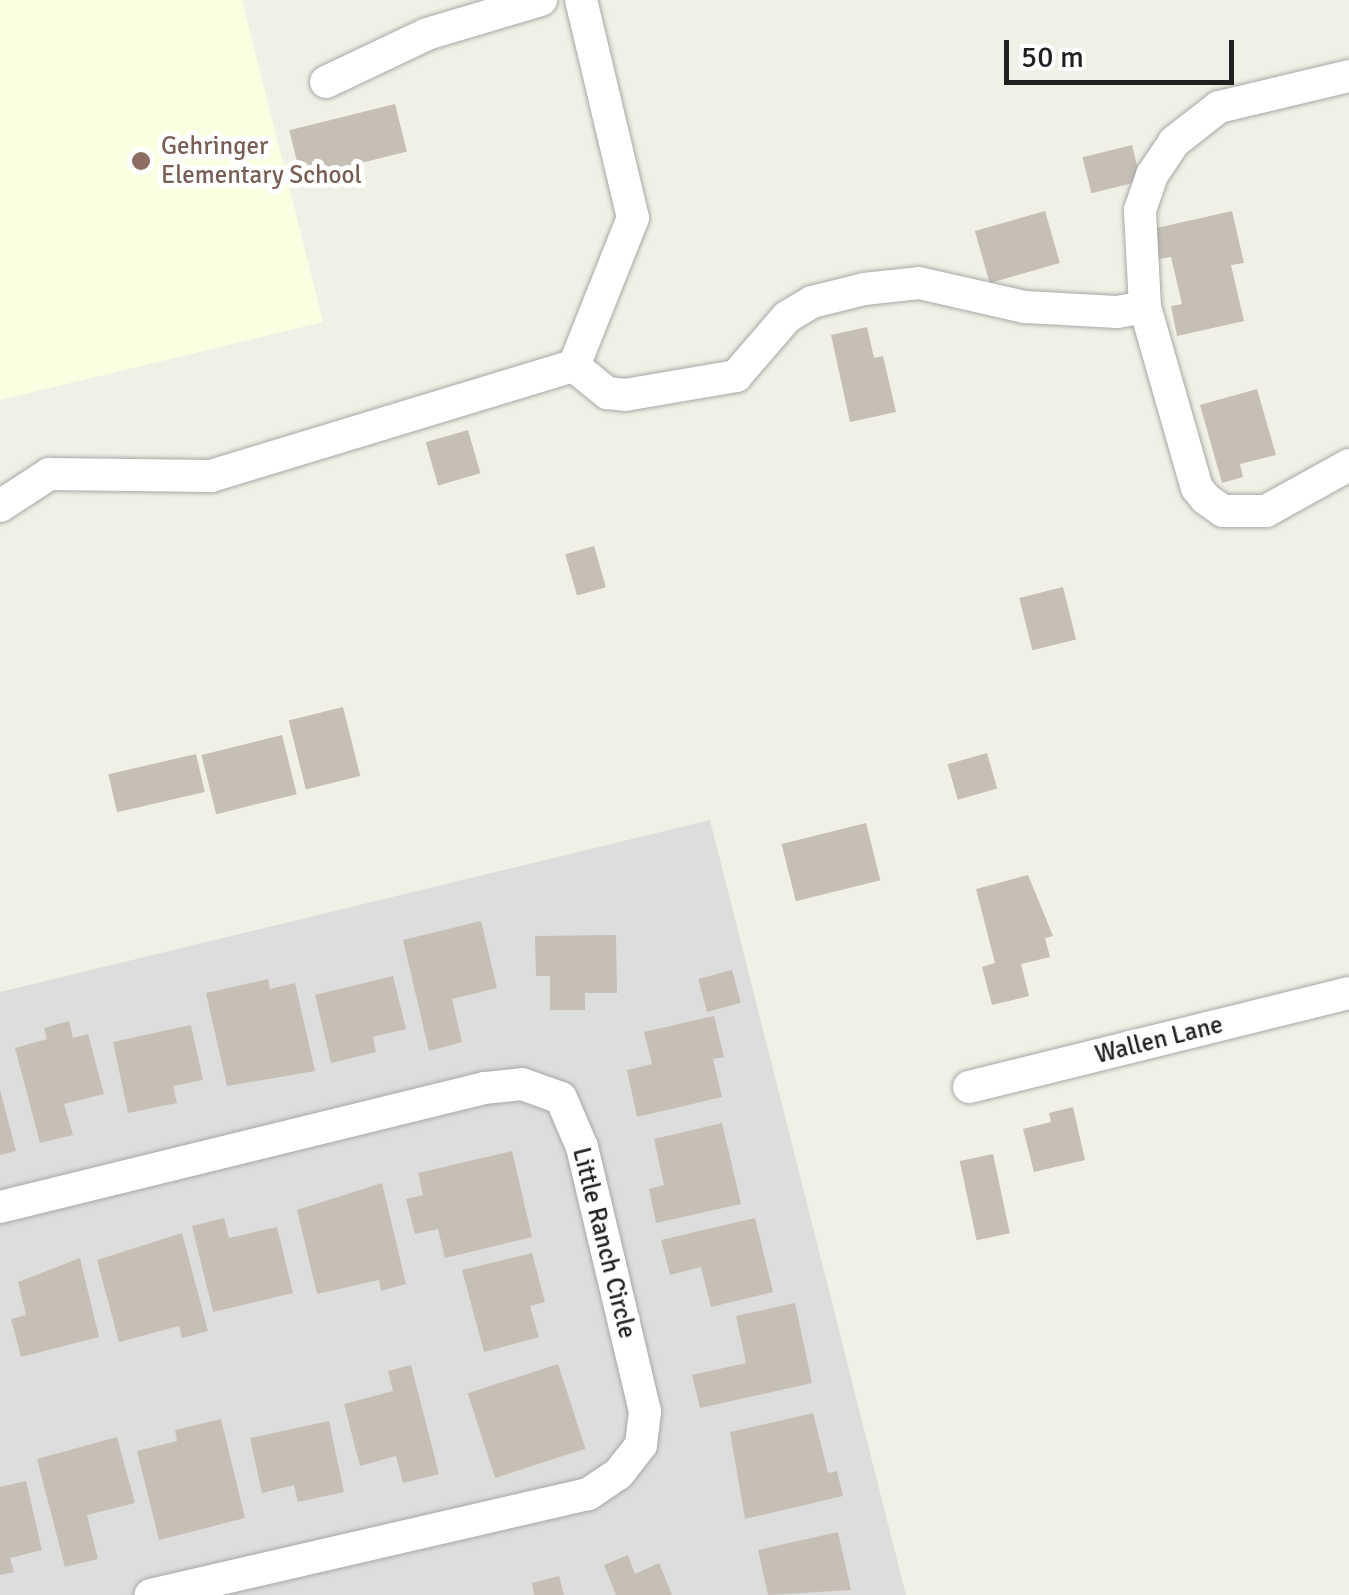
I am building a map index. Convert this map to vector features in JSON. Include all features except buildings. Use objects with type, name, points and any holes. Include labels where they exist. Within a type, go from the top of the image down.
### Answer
[{"type":"street","points":[[326,82],[427,34],[540,0]]},
{"type":"street","points":[[574,366],[634,218],[580,0]]},
{"type":"street","points":[[1349,76],[1219,108],[1174,142],[1152,175],[1140,210],[1145,307],[1198,488],[1206,499],[1223,511],[1266,510],[1349,465]]},
{"type":"street","points":[[574,366],[607,394],[625,395],[736,376],[786,317],[812,302],[864,289],[919,284],[1025,307],[1117,312],[1145,307]]},
{"type":"street","points":[[0,506],[50,474],[211,476],[574,366]]},
{"type":"street","name":"Wallen Lane","points":[[969,1087],[1349,993]]},
{"type":"street","name":"Little Ranch Circle","points":[[0,1207],[484,1088],[522,1084],[561,1098],[582,1147],[645,1412],[641,1445],[618,1474],[588,1494],[150,1595]]},
{"type":"shaded area","name":"Gehringer Elementary School","points":[[0,0],[242,0],[323,322],[0,400]]},
{"type":"shaded area","points":[[710,820],[906,1595],[0,1595],[0,992]]},
{"type":"place","name":"Gehringer Elementary School","points":[[141,161]]}]
